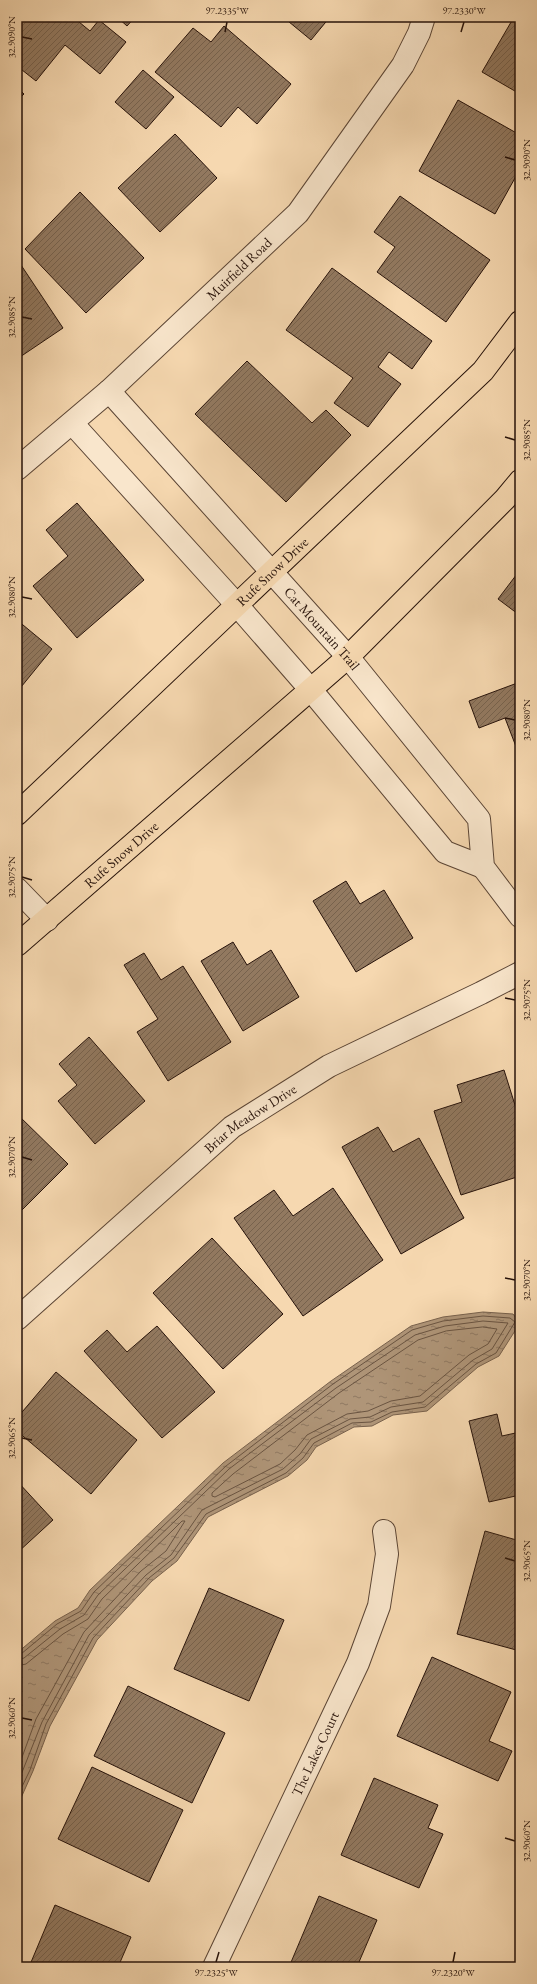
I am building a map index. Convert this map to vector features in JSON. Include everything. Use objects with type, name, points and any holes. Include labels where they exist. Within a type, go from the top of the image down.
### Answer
[{"type":"main road","name":"Rufe Snow Drive","points":[[17,814],[236,604],[483,371],[520,322]]},
{"type":"main road","name":"Rufe Snow Drive","points":[[17,945],[312,690],[348,657],[505,499],[520,481]]},
{"type":"street","name":"Muirfield Road","points":[[17,469],[72,424],[109,391],[298,213],[403,66],[421,25]]},
{"type":"street","name":"Cat Mountain Trail","points":[[109,391],[270,572],[348,657],[479,819],[483,867]]},
{"type":"street","points":[[72,424],[312,690],[445,852],[483,867],[520,916]]},
{"type":"street","points":[[17,889],[47,920]]},
{"type":"street","name":"Briar Meadow Drive","points":[[17,1319],[232,1127],[329,1066],[520,973]]},
{"type":"street","name":"The Lakes Court","points":[[214,1967],[358,1663],[379,1606],[387,1554],[384,1531]]},
{"type":"water","points":[[483,1312],[513,1314],[520,1323],[499,1356],[478,1367],[427,1411],[393,1415],[372,1426],[354,1427],[316,1447],[307,1460],[288,1476],[208,1517],[177,1561],[152,1581],[97,1640],[50,1726],[33,1771],[17,1807],[17,1653],[55,1621],[78,1608],[90,1590],[223,1463],[331,1381],[411,1326],[443,1317]]},
{"type":"building","points":[[17,17],[73,17],[90,31],[99,20],[126,42],[100,74],[65,45],[36,81],[17,66]]},
{"type":"building","points":[[117,17],[135,17],[127,26]]},
{"type":"building","points":[[283,17],[330,17],[311,40]]},
{"type":"building","points":[[514,17],[520,17],[520,94],[482,72]]},
{"type":"building","points":[[224,26],[291,84],[257,124],[238,107],[221,127],[155,72],[193,28],[211,42]]},
{"type":"building","points":[[143,70],[174,97],[146,129],[115,102]]},
{"type":"building","points":[[17,87],[24,94],[17,101]]},
{"type":"building","points":[[458,100],[520,135],[520,169],[495,214],[419,171]]},
{"type":"building","points":[[175,134],[217,178],[160,232],[118,188]]},
{"type":"building","points":[[80,192],[144,258],[86,313],[25,249]]},
{"type":"building","points":[[400,196],[490,260],[446,322],[377,272],[395,247],[374,232]]},
{"type":"building","points":[[17,259],[63,328],[17,359]]},
{"type":"building","points":[[332,268],[432,341],[412,369],[389,352],[378,367],[401,384],[368,427],[334,403],[353,378],[286,330]]},
{"type":"building","points":[[247,361],[312,423],[326,410],[351,435],[286,502],[195,414]]},
{"type":"building","points":[[77,503],[144,580],[77,638],[33,586],[68,556],[46,530]]},
{"type":"building","points":[[520,570],[520,612],[518,614],[498,599]]},
{"type":"building","points":[[17,620],[52,649],[17,692]]},
{"type":"building","points":[[520,682],[520,757],[505,718],[479,728],[469,701]]},
{"type":"building","points":[[346,881],[360,904],[384,890],[413,938],[356,972],[313,901]]},
{"type":"building","points":[[233,942],[247,965],[271,950],[299,997],[243,1031],[201,961]]},
{"type":"building","points":[[144,953],[161,980],[183,966],[231,1042],[168,1081],[137,1032],[158,1019],[124,965]]},
{"type":"building","points":[[89,1037],[145,1101],[95,1144],[58,1101],[77,1085],[59,1064]]},
{"type":"building","points":[[504,1070],[520,1121],[520,1176],[461,1195],[434,1111],[462,1102],[457,1085]]},
{"type":"building","points":[[17,1114],[68,1164],[17,1215]]},
{"type":"building","points":[[378,1127],[393,1152],[419,1138],[464,1218],[401,1254],[342,1147]]},
{"type":"building","points":[[333,1188],[383,1260],[303,1316],[234,1218],[274,1190],[293,1216]]},
{"type":"building","points":[[212,1238],[283,1314],[223,1369],[153,1293]]},
{"type":"building","points":[[157,1326],[215,1392],[162,1438],[84,1351],[107,1330],[127,1352]]},
{"type":"building","points":[[56,1372],[137,1440],[91,1494],[17,1431],[17,1418]]},
{"type":"building","points":[[497,1414],[502,1436],[520,1432],[520,1495],[489,1502],[469,1421]]},
{"type":"building","points":[[17,1481],[53,1520],[17,1553]]},
{"type":"building","points":[[485,1531],[520,1541],[520,1651],[457,1634]]},
{"type":"building","points":[[209,1588],[284,1620],[249,1701],[174,1669]]},
{"type":"building","points":[[432,1657],[511,1692],[489,1741],[512,1751],[498,1781],[397,1736]]},
{"type":"building","points":[[128,1686],[225,1733],[192,1803],[94,1756]]},
{"type":"building","points":[[92,1767],[183,1810],[149,1882],[58,1839]]},
{"type":"building","points":[[374,1778],[438,1805],[428,1828],[443,1834],[419,1888],[341,1855]]},
{"type":"building","points":[[319,1896],[377,1920],[359,1962],[372,1967],[289,1967]]},
{"type":"building","points":[[55,1905],[131,1937],[118,1967],[29,1967]]}]
